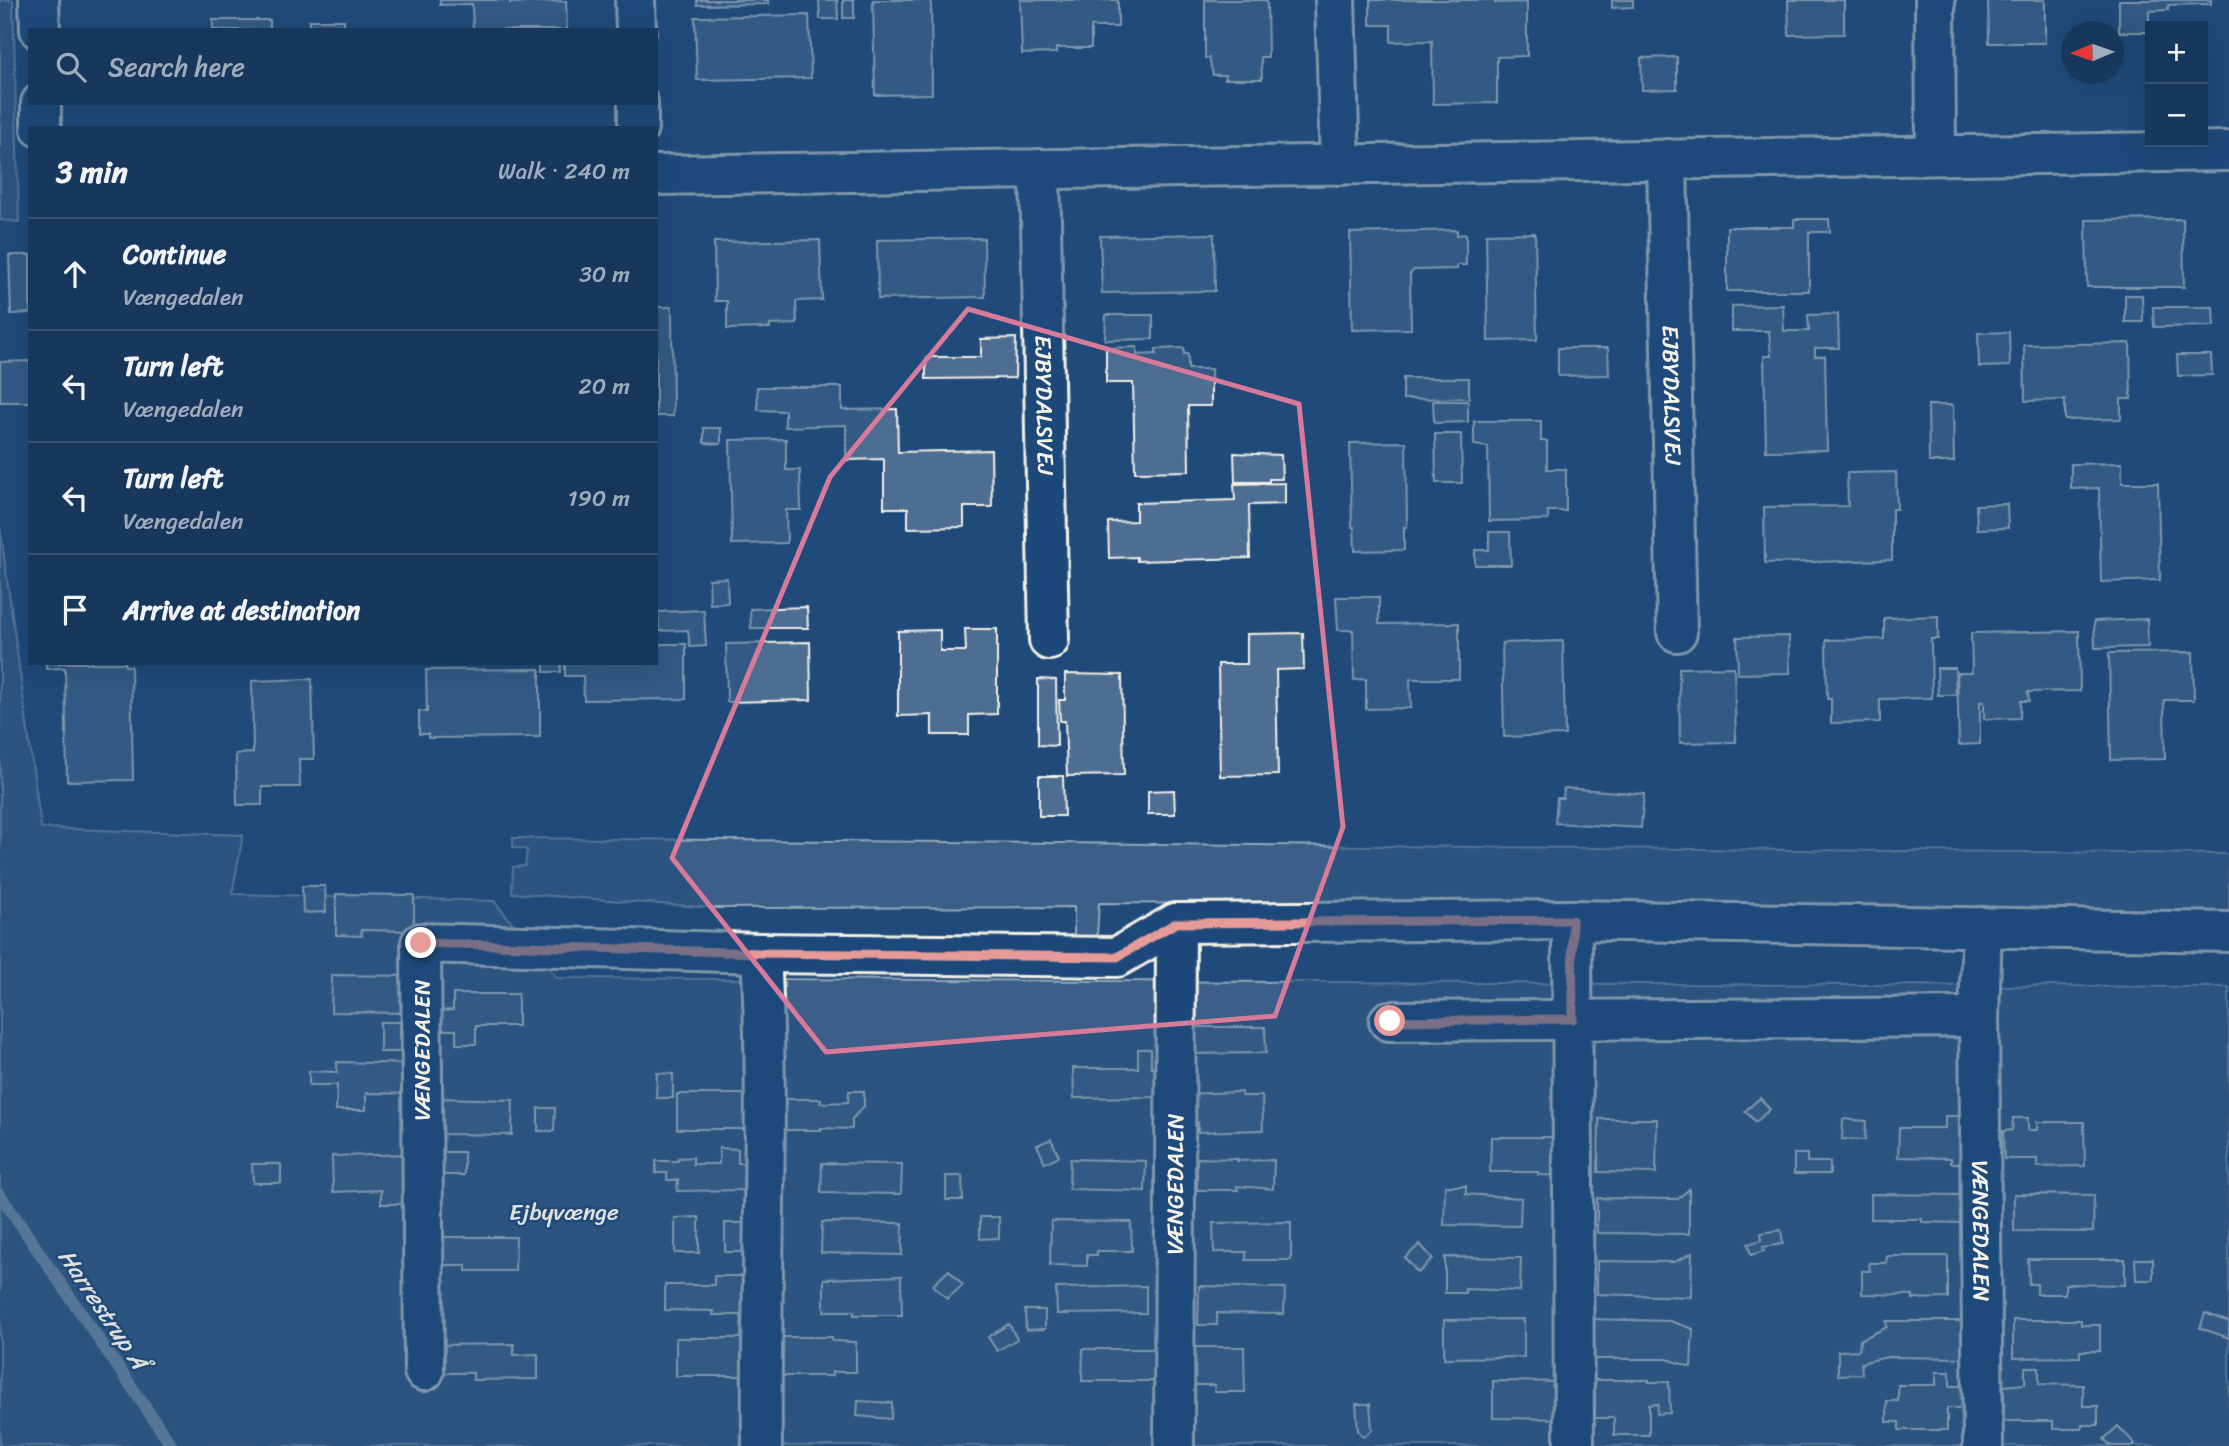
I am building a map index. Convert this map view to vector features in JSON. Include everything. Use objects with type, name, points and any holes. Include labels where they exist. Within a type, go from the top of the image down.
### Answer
[{"type":"street","points":[[39,0],[40,28]]},
{"type":"street","points":[[635,0],[636,28]]},
{"type":"street","points":[[1335,0],[1340,165]]},
{"type":"street","points":[[1935,0],[1936,155]]},
{"type":"street","points":[[41,105],[41,126]]},
{"type":"street","points":[[638,105],[638,126]]},
{"type":"street","points":[[658,175],[2229,151]]},
{"type":"street","name":"EJBYDALSVEJ","points":[[1668,159],[1677,632]]},
{"type":"street","name":"EJBYDALSVEJ","points":[[1040,169],[1049,640]]},
{"type":"street","points":[[1572,920],[1574,1446]]},
{"type":"street","name":"VÆNGEDALEN","points":[[424,1371],[421,943],[761,953],[1117,957],[1176,923],[1572,920],[2229,932]]},
{"type":"street","name":"VÆNGEDALEN","points":[[1174,1446],[1176,923]]},
{"type":"street","name":"VÆNGEDALEN","points":[[1982,927],[1979,1017],[1983,1446]]},
{"type":"street","points":[[761,953],[764,1012],[765,1234],[762,1446]]},
{"type":"street","points":[[1390,1021],[1979,1017]]},
{"type":"highlighted area","points":[[968,309],[1299,404],[1343,827],[1275,1016],[826,1052],[672,858],[830,477]]},
{"type":"green space","points":[[0,0],[13,0],[19,222],[0,220]]},
{"type":"green space","name":"Ejbyvænge","points":[[0,527],[41,828],[243,835],[232,894],[494,901],[557,978],[2229,987],[2229,1446],[0,1446]]},
{"type":"green space","points":[[513,838],[2229,854],[2229,916],[1099,903],[1097,936],[1074,936],[1074,907],[715,908],[512,893],[513,867],[525,866],[527,850],[513,847]]},
{"type":"building","points":[[440,0],[510,0],[510,3],[566,1],[567,28],[473,28],[472,4],[440,5]]},
{"type":"building","points":[[697,0],[768,0],[768,4],[697,5]]},
{"type":"building","points":[[819,0],[837,0],[838,19],[820,19]]},
{"type":"building","points":[[843,0],[854,0],[854,18],[843,18]]},
{"type":"building","points":[[873,0],[931,0],[932,94],[875,95]]},
{"type":"building","points":[[1020,0],[1118,0],[1118,27],[1091,27],[1091,48],[1056,48],[1056,53],[1022,54]]},
{"type":"building","points":[[1205,0],[1267,0],[1268,57],[1261,57],[1262,79],[1225,79],[1225,75],[1213,75],[1209,58],[1205,58]]},
{"type":"building","points":[[1370,0],[1527,2],[1527,56],[1497,57],[1497,103],[1433,104],[1432,41],[1391,42],[1391,25],[1370,25]]},
{"type":"building","points":[[1612,0],[1633,0],[1633,7],[1612,8]]},
{"type":"building","points":[[1788,0],[1844,0],[1844,34],[1789,35]]},
{"type":"building","points":[[1988,0],[2045,0],[2045,43],[1989,43]]},
{"type":"building","points":[[2119,0],[2211,0],[2211,4],[2168,5],[2168,10],[2149,11],[2145,32],[2124,32],[2124,21],[2119,21]]},
{"type":"building","points":[[809,15],[811,78],[697,80],[695,17]]},
{"type":"building","points":[[213,20],[270,20],[270,28],[213,28]]},
{"type":"building","points":[[309,20],[344,20],[344,28],[309,28]]},
{"type":"building","points":[[1677,57],[1677,89],[1642,90],[1641,58]]},
{"type":"building","points":[[1794,219],[1829,219],[1830,232],[1809,232],[1809,291],[1727,291],[1727,227],[1794,227]]},
{"type":"building","points":[[2183,219],[2184,287],[2087,287],[2086,220]]},
{"type":"building","points":[[1457,230],[1457,235],[1466,234],[1466,265],[1457,265],[1457,269],[1414,270],[1410,274],[1411,329],[1352,330],[1350,233]]},
{"type":"building","points":[[1535,233],[1537,340],[1488,341],[1486,234]]},
{"type":"building","points":[[1214,234],[1215,291],[1102,293],[1100,236]]},
{"type":"building","points":[[984,238],[985,297],[878,299],[877,240]]},
{"type":"building","points":[[820,240],[822,300],[796,301],[797,324],[727,329],[727,301],[715,301],[714,242]]},
{"type":"building","points":[[9,255],[28,255],[28,313],[11,314]]},
{"type":"building","points":[[2125,295],[2142,295],[2143,322],[2125,322]]},
{"type":"building","points":[[1783,305],[1784,331],[1809,331],[1808,315],[1838,314],[1839,348],[1815,348],[1815,356],[1825,356],[1827,450],[1766,451],[1764,356],[1771,356],[1769,331],[1732,331],[1732,306]]},
{"type":"building","points":[[658,307],[672,307],[673,416],[658,416]]},
{"type":"building","points":[[2153,307],[2213,307],[2214,326],[2154,327]]},
{"type":"building","points":[[1106,315],[1153,315],[1153,339],[1105,340]]},
{"type":"building","points":[[2009,332],[2010,366],[1979,367],[1978,333]]},
{"type":"building","points":[[1016,338],[1015,378],[926,379],[926,357],[981,357],[981,339]]},
{"type":"building","points":[[2130,343],[2131,399],[2121,399],[2121,419],[2065,420],[2065,400],[2025,401],[2024,345]]},
{"type":"building","points":[[1137,347],[1137,355],[1156,354],[1156,349],[1184,348],[1184,354],[1188,354],[1188,369],[1211,369],[1211,406],[1188,406],[1189,471],[1135,472],[1133,383],[1106,383],[1106,348]]},
{"type":"building","points":[[1558,348],[1608,348],[1609,375],[1558,376]]},
{"type":"building","points":[[2177,355],[2211,355],[2212,375],[2178,376]]},
{"type":"building","points":[[28,361],[28,402],[0,402],[0,362]]},
{"type":"building","points":[[1403,378],[1469,378],[1469,398],[1403,399]]},
{"type":"building","points":[[757,387],[842,387],[842,410],[897,409],[898,452],[991,450],[992,507],[964,507],[964,527],[908,528],[908,508],[884,508],[884,459],[846,460],[846,425],[785,427],[785,411],[758,410]]},
{"type":"building","points":[[1433,401],[1468,401],[1468,422],[1434,423]]},
{"type":"building","points":[[1928,405],[1953,405],[1954,462],[1929,462]]},
{"type":"building","points":[[1474,421],[1541,421],[1541,441],[1547,441],[1547,469],[1566,469],[1566,511],[1548,511],[1548,520],[1489,521],[1488,447],[1474,445]]},
{"type":"building","points":[[704,428],[721,428],[721,444],[704,443]]},
{"type":"building","points":[[1435,434],[1461,434],[1462,483],[1436,483]]},
{"type":"building","points":[[786,439],[786,470],[800,470],[801,510],[786,510],[787,543],[732,544],[730,440]]},
{"type":"building","points":[[1406,442],[1407,527],[1404,527],[1404,550],[1355,551],[1350,443]]},
{"type":"building","points":[[1234,453],[1281,455],[1282,479],[1269,479],[1269,482],[1235,482]]},
{"type":"building","points":[[2122,463],[2122,483],[2158,483],[2160,580],[2101,582],[2099,488],[2071,489],[2071,464]]},
{"type":"building","points":[[1896,472],[1897,509],[1892,509],[1892,560],[1765,563],[1764,507],[1848,506],[1847,473]]},
{"type":"building","points":[[1285,483],[1285,504],[1249,505],[1250,558],[1137,561],[1137,557],[1109,558],[1108,522],[1136,521],[1136,503],[1235,500],[1234,484]]},
{"type":"building","points":[[2007,504],[2008,528],[1977,529],[1976,505]]},
{"type":"building","points":[[1489,532],[1510,532],[1511,565],[1475,565],[1475,550],[1489,550]]},
{"type":"building","points":[[727,578],[728,603],[710,604],[709,579]]},
{"type":"building","points":[[1336,597],[1379,597],[1379,624],[1459,623],[1459,679],[1410,679],[1411,708],[1366,709],[1366,679],[1354,680],[1353,630],[1338,630]]},
{"type":"building","points":[[807,607],[808,628],[751,628],[750,609]]},
{"type":"building","points":[[704,610],[706,646],[690,647],[688,630],[659,631],[658,612]]},
{"type":"building","points":[[1938,616],[1938,639],[1931,639],[1932,698],[1880,699],[1880,722],[1831,723],[1831,699],[1827,699],[1826,640],[1884,639],[1884,618]]},
{"type":"building","points":[[2147,619],[2148,647],[2095,648],[2094,621]]},
{"type":"building","points":[[965,629],[997,629],[997,714],[969,715],[969,735],[932,735],[932,715],[898,716],[898,631],[940,630],[940,651],[966,651]]},
{"type":"building","points":[[2079,631],[2080,691],[2028,692],[2029,701],[2021,701],[2020,718],[1984,719],[1984,702],[1980,702],[1980,744],[1959,745],[1957,673],[1972,673],[1971,633]]},
{"type":"building","points":[[1303,633],[1304,669],[1276,670],[1278,775],[1220,776],[1218,664],[1247,664],[1247,634]]},
{"type":"building","points":[[1789,636],[1790,673],[1738,674],[1737,637]]},
{"type":"building","points":[[1563,641],[1565,735],[1504,737],[1502,643]]},
{"type":"building","points":[[810,642],[811,700],[727,702],[726,644]]},
{"type":"building","points":[[658,644],[686,644],[686,699],[584,700],[583,676],[565,676],[565,665],[658,665]]},
{"type":"building","points":[[2193,652],[2194,700],[2164,700],[2165,759],[2111,760],[2109,653]]},
{"type":"building","points":[[46,665],[131,666],[133,780],[67,781],[65,668],[46,669]]},
{"type":"building","points":[[544,665],[561,665],[561,672],[544,672]]},
{"type":"building","points":[[1734,667],[1736,742],[1680,743],[1679,668]]},
{"type":"building","points":[[1937,668],[1955,668],[1956,695],[1938,695]]},
{"type":"building","points":[[540,669],[540,737],[428,738],[428,734],[419,734],[419,711],[427,712],[426,670]]},
{"type":"building","points":[[1065,674],[1122,675],[1124,775],[1067,776],[1065,721],[1060,721],[1059,700],[1065,700]]},
{"type":"building","points":[[312,679],[314,759],[299,759],[300,787],[262,787],[262,805],[237,805],[236,754],[253,753],[252,681]]},
{"type":"building","points":[[1038,679],[1056,680],[1057,746],[1038,745]]},
{"type":"building","points":[[1039,776],[1063,776],[1064,816],[1039,816]]},
{"type":"building","points":[[1564,788],[1644,794],[1641,828],[1555,823],[1557,798],[1563,798]]},
{"type":"building","points":[[1174,790],[1175,814],[1148,814],[1148,791]]},
{"type":"building","points":[[302,886],[325,886],[326,912],[303,913]]},
{"type":"building","points":[[336,894],[414,895],[414,931],[361,930],[362,936],[336,935]]},
{"type":"building","points":[[332,975],[411,976],[410,1013],[331,1012]]},
{"type":"building","points":[[453,994],[518,994],[518,1026],[476,1026],[476,1044],[456,1044],[456,1030],[439,1030],[439,1011],[453,1010]]},
{"type":"building","points":[[380,1022],[400,1022],[400,1052],[380,1052]]},
{"type":"building","points":[[1183,1027],[1265,1027],[1266,1053],[1183,1054]]},
{"type":"building","points":[[1138,1049],[1151,1049],[1151,1068],[1156,1068],[1156,1097],[1074,1098],[1073,1068],[1138,1068]]},
{"type":"building","points":[[337,1062],[415,1064],[414,1094],[366,1093],[366,1110],[336,1110],[337,1085],[309,1085],[309,1071],[337,1072]]},
{"type":"building","points":[[657,1073],[673,1074],[673,1098],[656,1098]]},
{"type":"building","points":[[849,1091],[864,1091],[864,1106],[852,1119],[852,1129],[780,1130],[781,1099],[821,1099],[820,1103],[848,1102]]},
{"type":"building","points":[[1242,1092],[1242,1096],[1262,1096],[1263,1130],[1198,1132],[1198,1122],[1183,1123],[1182,1094]]},
{"type":"building","points":[[677,1094],[755,1094],[754,1129],[677,1129]]},
{"type":"building","points":[[440,1098],[513,1100],[512,1135],[440,1134]]},
{"type":"building","points":[[1760,1098],[1770,1109],[1756,1122],[1745,1111]]},
{"type":"building","points":[[538,1108],[555,1108],[554,1131],[538,1131]]},
{"type":"building","points":[[1945,1116],[1967,1116],[1961,1163],[1951,1163],[1951,1158],[1898,1157],[1899,1128],[1945,1128]]},
{"type":"building","points":[[2013,1118],[2028,1118],[2028,1130],[2037,1130],[2037,1122],[2084,1122],[2085,1166],[2037,1167],[2037,1159],[2004,1159],[2003,1131],[2012,1130]]},
{"type":"building","points":[[1599,1119],[1657,1119],[1656,1173],[1598,1172]]},
{"type":"building","points":[[1843,1119],[1866,1121],[1865,1140],[1842,1139]]},
{"type":"building","points":[[1491,1137],[1563,1137],[1564,1176],[1538,1175],[1538,1172],[1490,1172]]},
{"type":"building","points":[[1051,1139],[1059,1156],[1045,1163],[1037,1145]]},
{"type":"building","points":[[719,1148],[738,1149],[738,1163],[755,1163],[754,1190],[677,1191],[678,1180],[667,1180],[667,1173],[656,1173],[656,1161],[678,1161],[678,1158],[693,1157],[693,1164],[719,1164]]},
{"type":"building","points":[[443,1152],[464,1152],[464,1175],[442,1175]]},
{"type":"building","points":[[413,1154],[409,1204],[381,1204],[381,1190],[333,1192],[332,1156]]},
{"type":"building","points":[[1794,1154],[1807,1154],[1807,1162],[1830,1162],[1830,1174],[1794,1174]]},
{"type":"building","points":[[1197,1158],[1274,1160],[1273,1189],[1237,1186],[1238,1190],[1197,1190]]},
{"type":"building","points":[[1070,1159],[1146,1161],[1145,1191],[1069,1189]]},
{"type":"building","points":[[822,1163],[902,1164],[901,1194],[821,1193]]},
{"type":"building","points":[[252,1164],[281,1164],[281,1183],[253,1183]]},
{"type":"building","points":[[946,1176],[962,1176],[963,1200],[946,1200]]},
{"type":"building","points":[[1445,1186],[1466,1186],[1466,1194],[1521,1198],[1520,1226],[1444,1225]]},
{"type":"building","points":[[1689,1189],[1689,1234],[1597,1233],[1597,1198],[1678,1199]]},
{"type":"building","points":[[1871,1194],[1961,1195],[1961,1223],[1922,1222],[1922,1219],[1871,1219]]},
{"type":"building","points":[[2014,1194],[2094,1195],[2093,1232],[2014,1231]]},
{"type":"building","points":[[699,1217],[699,1253],[675,1253],[675,1218]]},
{"type":"building","points":[[980,1217],[999,1217],[999,1238],[980,1239]]},
{"type":"building","points":[[1051,1221],[1131,1222],[1132,1251],[1097,1251],[1097,1255],[1087,1255],[1087,1266],[1050,1265]]},
{"type":"building","points":[[822,1222],[903,1223],[902,1255],[821,1253]]},
{"type":"building","points":[[1291,1222],[1291,1260],[1246,1260],[1246,1252],[1214,1252],[1213,1223]]},
{"type":"building","points":[[725,1223],[755,1223],[755,1252],[725,1252]]},
{"type":"building","points":[[1781,1230],[1783,1244],[1763,1247],[1764,1251],[1751,1255],[1748,1244],[1762,1240],[1761,1233]]},
{"type":"building","points":[[440,1237],[516,1237],[515,1271],[466,1271],[466,1265],[439,1265]]},
{"type":"building","points":[[1420,1244],[1433,1259],[1418,1273],[1405,1258]]},
{"type":"building","points":[[1692,1253],[1691,1297],[1597,1294],[1597,1261],[1675,1262]]},
{"type":"building","points":[[1887,1256],[1948,1256],[1948,1298],[1913,1299],[1913,1295],[1862,1294],[1862,1271],[1870,1271],[1869,1263],[1886,1263]]},
{"type":"building","points":[[1445,1257],[1521,1258],[1520,1291],[1465,1289],[1465,1293],[1445,1293]]},
{"type":"building","points":[[2028,1259],[2125,1259],[2125,1285],[2065,1284],[2065,1294],[2037,1294],[2037,1284],[2029,1284]]},
{"type":"building","points":[[2135,1259],[2153,1259],[2153,1280],[2136,1280]]},
{"type":"building","points":[[949,1270],[963,1285],[947,1299],[933,1285]]},
{"type":"building","points":[[714,1276],[754,1276],[753,1315],[713,1315],[714,1311],[665,1310],[665,1285],[714,1285]]},
{"type":"building","points":[[901,1276],[902,1315],[854,1315],[854,1311],[824,1311],[824,1279]]},
{"type":"building","points":[[1146,1286],[1146,1313],[1057,1314],[1056,1288]]},
{"type":"building","points":[[1199,1286],[1285,1288],[1284,1314],[1217,1313],[1217,1325],[1198,1325]]},
{"type":"building","points":[[1025,1310],[1045,1310],[1045,1329],[1026,1330]]},
{"type":"building","points":[[2205,1313],[2229,1322],[2229,1338],[2200,1328]]},
{"type":"building","points":[[1524,1319],[1524,1357],[1444,1358],[1444,1320]]},
{"type":"building","points":[[1590,1319],[1670,1321],[1693,1329],[1691,1367],[1667,1359],[1590,1359]]},
{"type":"building","points":[[2013,1320],[2081,1320],[2081,1325],[2100,1325],[2100,1351],[2080,1351],[2080,1357],[2013,1358]]},
{"type":"building","points":[[1886,1321],[1964,1321],[1963,1358],[1888,1357],[1861,1363],[1862,1374],[1838,1375],[1838,1351],[1859,1350],[1860,1340],[1887,1327]]},
{"type":"building","points":[[1009,1324],[1017,1339],[997,1351],[988,1337]]},
{"type":"building","points":[[780,1337],[832,1337],[832,1341],[856,1342],[856,1372],[832,1372],[832,1376],[779,1376]]},
{"type":"building","points":[[676,1338],[753,1338],[753,1376],[676,1376]]},
{"type":"building","points":[[514,1344],[514,1355],[538,1354],[538,1379],[473,1380],[473,1373],[435,1373],[435,1345]]},
{"type":"building","points":[[1188,1347],[1244,1347],[1245,1392],[1214,1392],[1215,1385],[1188,1385]]},
{"type":"building","points":[[1083,1349],[1161,1349],[1161,1381],[1082,1381]]},
{"type":"building","points":[[2025,1367],[2039,1367],[2039,1384],[2083,1385],[2083,1406],[2098,1406],[2098,1425],[2082,1425],[2082,1429],[2053,1429],[2053,1421],[2004,1421],[2004,1386],[2025,1384]]},
{"type":"building","points":[[1936,1372],[1950,1372],[1950,1386],[1976,1386],[1977,1408],[1947,1408],[1947,1430],[1899,1430],[1899,1422],[1887,1422],[1887,1401],[1898,1401],[1898,1385],[1936,1385]]},
{"type":"building","points":[[1595,1380],[1669,1382],[1670,1413],[1657,1414],[1658,1404],[1649,1405],[1649,1435],[1614,1435],[1614,1418],[1595,1418]]},
{"type":"building","points":[[1493,1381],[1570,1382],[1570,1419],[1493,1418]]},
{"type":"building","points":[[858,1401],[892,1403],[891,1419],[857,1416]]},
{"type":"building","points":[[1356,1404],[1370,1404],[1372,1430],[1364,1437],[1358,1431]]},
{"type":"building","points":[[2118,1426],[2135,1444],[2111,1446],[2104,1439]]},
{"type":"waterway","name":"Harrestrup Å","points":[[0,1195],[172,1446]]},
{"type":"route","points":[[421,943],[761,953],[1117,957],[1176,923],[1572,920],[1573,1019],[1390,1021]]}]
